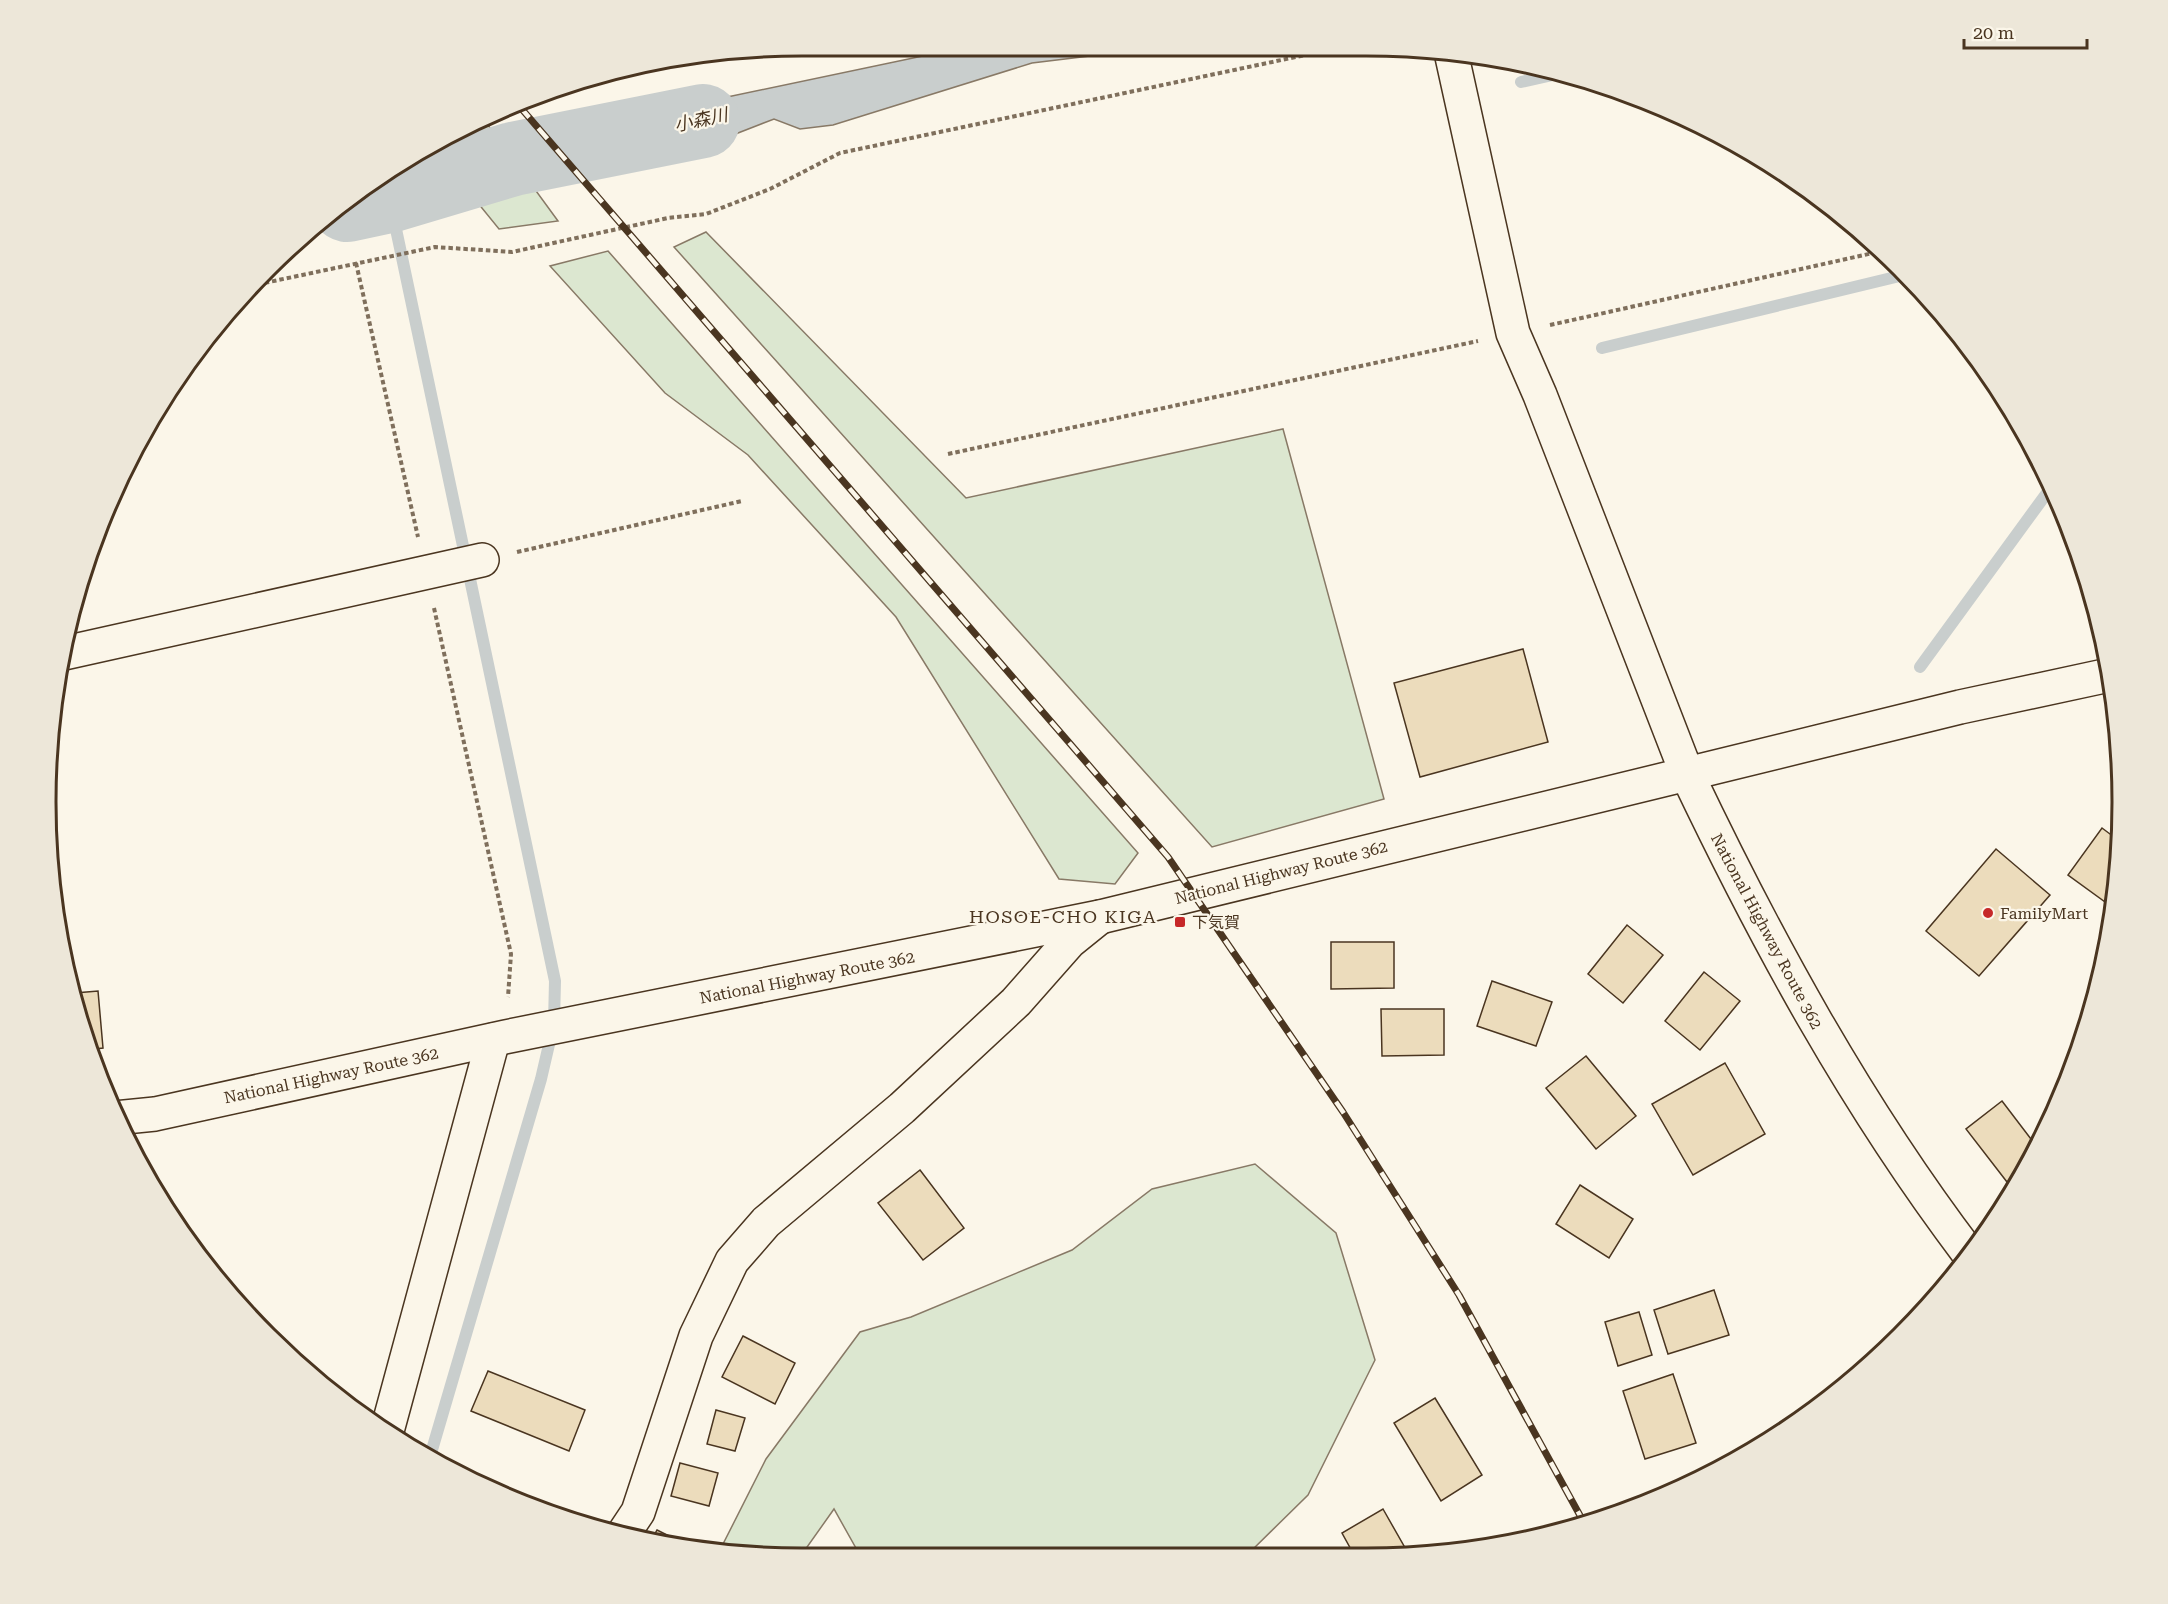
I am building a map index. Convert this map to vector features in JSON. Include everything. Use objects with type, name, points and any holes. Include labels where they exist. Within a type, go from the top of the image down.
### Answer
[{"type":"main road","points":[[1453,61],[1513,333],[1540,395],[1687,774],[1960,707],[2101,677]]},
{"type":"main road","points":[[71,652],[482,560]]},
{"type":"main road","name":"National Highway Route 362","points":[[125,1117],[155,1114],[504,1037],[1100,917],[1687,774],[1744,894],[1827,1042],[1915,1182],[1964,1248]]},
{"type":"main road","points":[[628,1527],[638,1512],[696,1335],[732,1261],[766,1222],[903,1108],[1016,1002],[1069,942],[1100,917]]},
{"type":"main road","points":[[389,1424],[504,1037]]},
{"type":"path","points":[[266,282],[414,250],[435,247],[512,252],[668,218],[706,214],[770,189],[840,153],[1301,56]]},
{"type":"path","points":[[948,454],[1871,253]]},
{"type":"path","points":[[356,263],[435,571],[512,954],[504,1037]]},
{"type":"path","points":[[482,560],[742,501]]},
{"type":"green space","points":[[488,125],[558,221],[499,229],[436,152]]},
{"type":"green space","points":[[706,232],[966,498],[1283,429],[1384,799],[1212,847],[674,247]]},
{"type":"green space","points":[[608,251],[1138,853],[1115,884],[1059,879],[896,617],[748,455],[665,393],[550,266]]},
{"type":"green space","points":[[1255,1164],[1336,1233],[1375,1360],[1308,1495],[1254,1548],[856,1548],[834,1509],[806,1548],[723,1544],[766,1459],[860,1332],[911,1317],[1072,1250],[1152,1189]]},
{"type":"water","points":[[923,56],[1090,56],[1032,63],[833,125],[800,129],[774,119],[679,156],[639,158],[595,153],[618,120]]},
{"type":"building","points":[[1523,649],[1548,742],[1420,777],[1394,683]]},
{"type":"building","points":[[2102,828],[2111,835],[2105,902],[2068,875]]},
{"type":"building","name":"FamilyMart","points":[[1996,849],[2050,895],[1979,976],[1926,931]]},
{"type":"building","points":[[1627,925],[1663,955],[1623,1003],[1588,974]]},
{"type":"building","points":[[1331,942],[1394,942],[1394,988],[1331,989]]},
{"type":"building","points":[[1704,972],[1740,1001],[1700,1050],[1665,1021]]},
{"type":"building","points":[[1492,981],[1552,1002],[1536,1046],[1477,1026]]},
{"type":"building","points":[[98,991],[103,1048],[97,1049],[80,993]]},
{"type":"building","points":[[1381,1009],[1444,1009],[1444,1055],[1382,1056]]},
{"type":"building","points":[[1586,1056],[1636,1116],[1596,1149],[1546,1088]]},
{"type":"building","points":[[1725,1063],[1765,1134],[1693,1175],[1652,1104]]},
{"type":"building","points":[[2002,1101],[2032,1140],[2007,1183],[1966,1129]]},
{"type":"building","points":[[920,1170],[964,1228],[923,1260],[878,1203]]},
{"type":"building","points":[[1580,1185],[1633,1219],[1609,1258],[1556,1224]]},
{"type":"building","points":[[1714,1290],[1729,1335],[1668,1354],[1654,1310]]},
{"type":"building","points":[[1639,1312],[1652,1355],[1618,1366],[1605,1322]]},
{"type":"building","points":[[743,1336],[795,1363],[775,1404],[722,1377]]},
{"type":"building","points":[[488,1371],[585,1410],[569,1451],[471,1411]]},
{"type":"building","points":[[1673,1374],[1696,1443],[1645,1459],[1623,1391]]},
{"type":"building","points":[[1435,1398],[1482,1475],[1441,1501],[1394,1423]]},
{"type":"building","points":[[716,1410],[745,1418],[735,1451],[707,1444]]},
{"type":"building","points":[[680,1463],[718,1473],[709,1506],[671,1496]]},
{"type":"building","points":[[1383,1509],[1405,1547],[1350,1548],[1342,1533]]},
{"type":"building","points":[[657,1530],[669,1536],[656,1534]]},
{"type":"waterway","points":[[1521,82],[1543,77]]},
{"type":"waterway","name":"小森川","points":[[358,203],[389,196],[513,159],[703,121]]},
{"type":"waterway","points":[[389,196],[555,981],[554,1023],[541,1079],[432,1450]]},
{"type":"waterway","points":[[1602,348],[1897,277]]},
{"type":"waterway","points":[[1920,667],[2046,494]]},
{"type":"railway","points":[[522,110],[1168,857],[1343,1112],[1459,1295],[1581,1517]]},
{"type":"place","name":"FamilyMart","points":[[1988,913]]},
{"type":"place","name":"下気賀","points":[[1180,922]]},
{"type":"district","name":"HOSOE-CHO KIGA","points":[[1063,917]]}]
